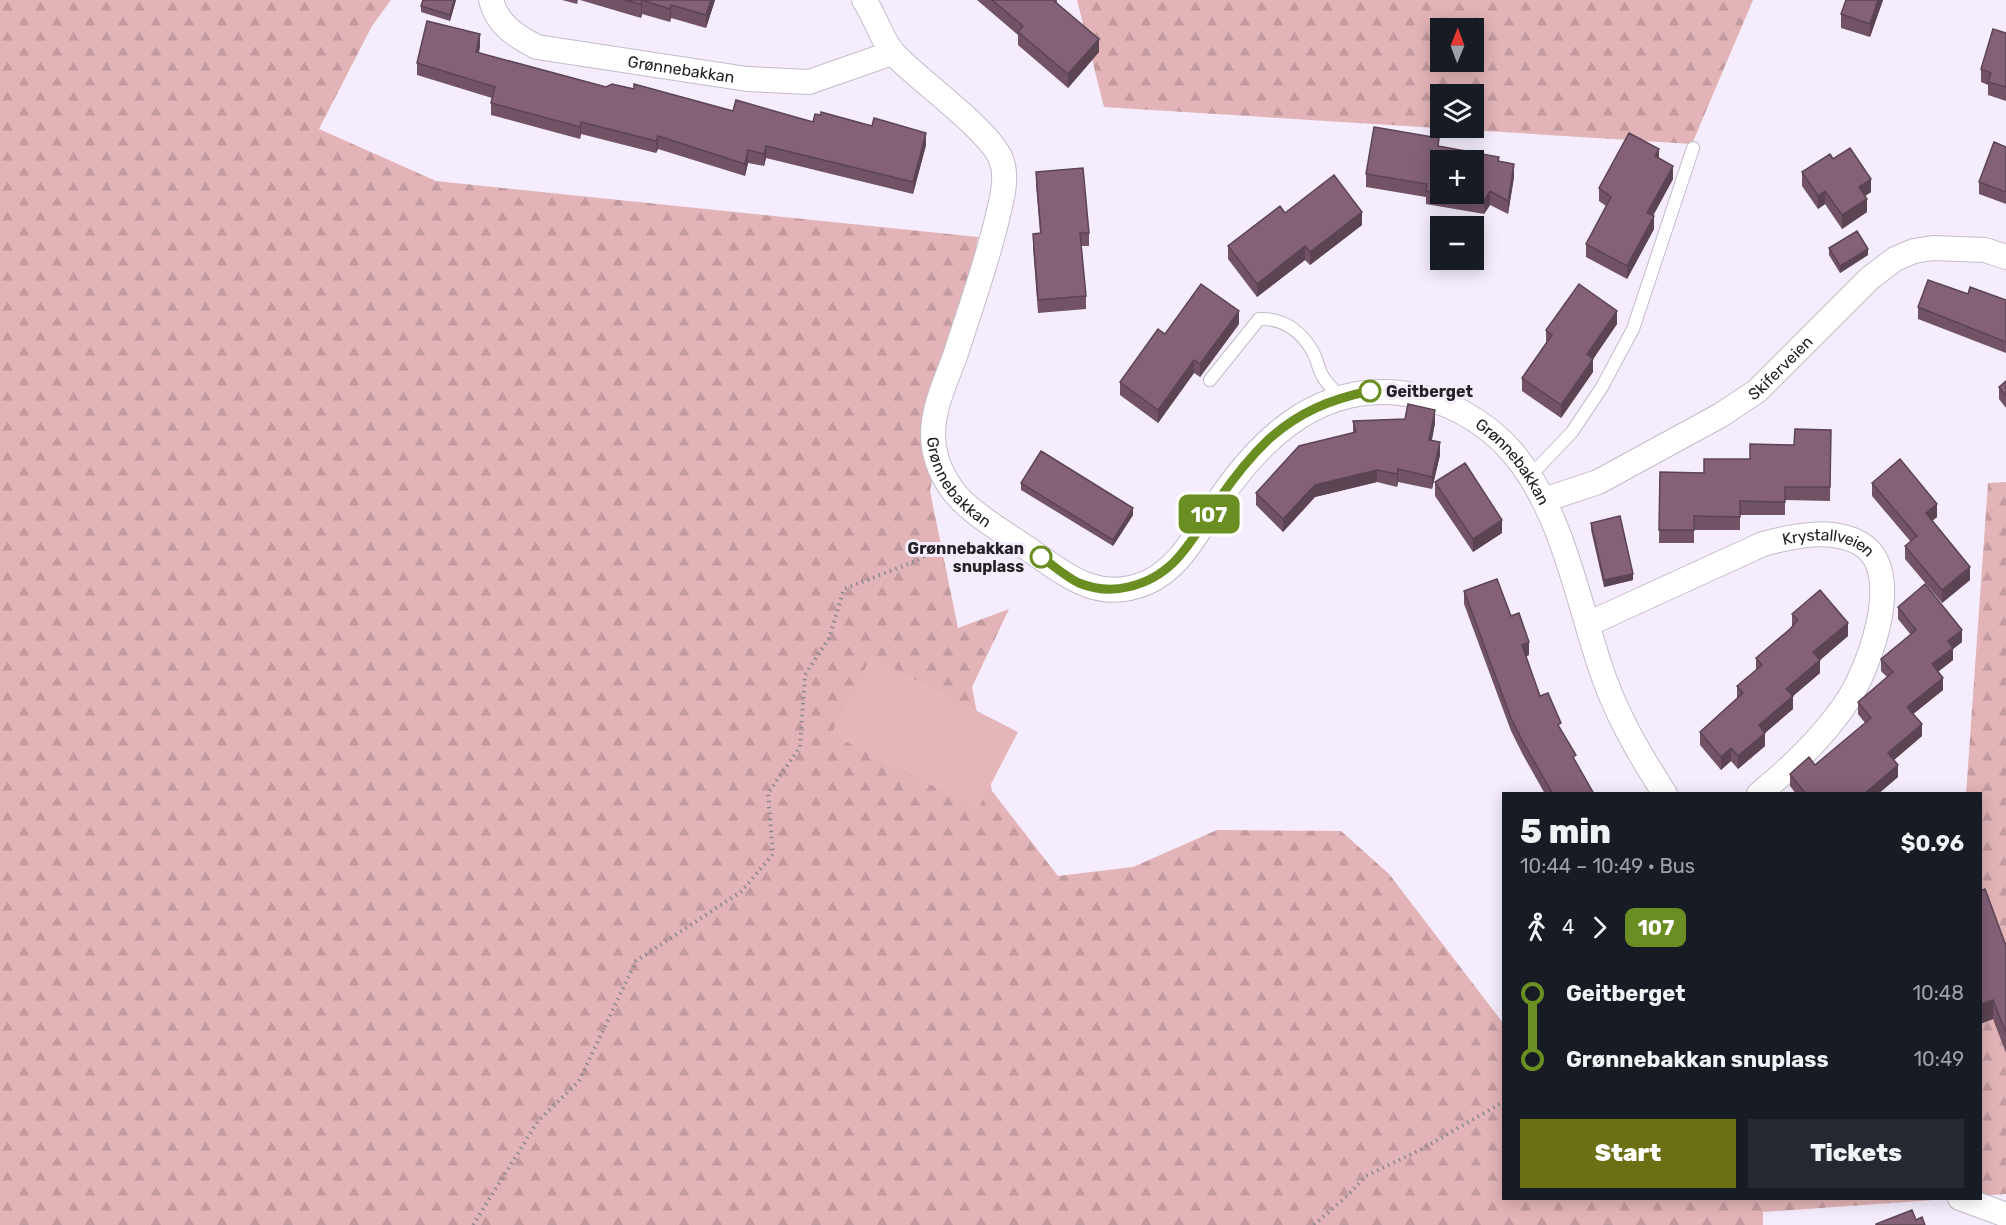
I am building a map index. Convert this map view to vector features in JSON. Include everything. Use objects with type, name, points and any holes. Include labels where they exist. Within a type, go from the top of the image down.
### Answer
[{"type":"street","name":"Grønnebakkan","points":[[490,0],[494,12],[512,34],[537,47],[747,79],[809,82],[892,53]]},
{"type":"street","name":"Grønnebakkan","points":[[864,0],[892,53],[986,139],[1001,160],[1004,188],[994,231],[984,270],[938,405],[933,433],[936,460],[952,490],[982,516],[1077,582],[1096,588],[1120,589],[1146,583],[1165,571],[1183,554],[1218,500],[1269,439],[1307,410],[1340,397],[1374,390],[1410,394],[1451,406],[1510,450],[1530,476],[1544,500],[1616,710],[1664,792]]},
{"type":"street","name":"Skiferveien","points":[[1544,500],[1608,477],[1721,416],[1757,391],[1870,278],[1895,259],[1914,251],[1933,248],[1985,250],[2006,257]]},
{"type":"street","name":"Krystallveien","points":[[1588,624],[1763,544],[1788,537],[1836,535],[1864,545],[1879,571],[1881,592],[1880,618],[1865,668],[1850,696],[1830,723],[1761,792]]},
{"type":"street","points":[[1965,1200],[2006,1215]]},
{"type":"lane","points":[[1530,476],[1572,432],[1602,387],[1633,329],[1693,148]]},
{"type":"lane","points":[[1210,380],[1259,319],[1269,318],[1284,321],[1302,337],[1313,352],[1322,375],[1340,397]]},
{"type":"path","points":[[473,1225],[538,1121],[579,1081],[636,961],[742,891],[773,854],[768,793],[800,747],[806,675],[829,638],[844,589],[916,561],[931,552]]},
{"type":"path","points":[[1314,1225],[1366,1176],[1422,1149],[1502,1103]]},
{"type":"green space","points":[[0,0],[391,0],[372,26],[319,129],[436,181],[978,237],[930,491],[958,628],[1009,609],[972,687],[992,791],[1058,876],[1133,867],[1217,830],[1341,831],[1389,874],[1502,1022],[1502,1200],[1934,1200],[1763,1212],[1763,1225],[0,1225]]},
{"type":"green space","points":[[1077,0],[1753,0],[1692,144],[1484,131],[1484,84],[1430,84],[1430,128],[1104,107]]},
{"type":"green space","points":[[2006,482],[2006,1194],[1982,1196],[1982,792],[1966,792],[1988,483]]},
{"type":"shaded area","points":[[871,657],[1018,732],[978,809],[831,734]]},
{"type":"building","points":[[423,0],[454,0],[450,15],[421,6]]},
{"type":"building","points":[[625,0],[642,0],[641,4]]},
{"type":"building","points":[[642,0],[711,0],[706,15],[671,5],[670,9]]},
{"type":"building","points":[[992,0],[1053,0],[1099,39],[1068,74],[1018,32],[1023,26]]},
{"type":"building","points":[[1846,0],[1878,0],[1870,24],[1841,14]]},
{"type":"building","points":[[427,21],[480,34],[476,52],[606,87],[612,84],[634,89],[634,84],[733,111],[736,100],[813,122],[815,114],[821,115],[821,112],[872,126],[874,118],[926,133],[913,182],[766,146],[764,154],[748,150],[745,164],[658,136],[656,141],[581,122],[580,127],[491,103],[495,87],[417,63]]},
{"type":"building","points":[[1993,29],[2006,33],[2006,87],[1988,82],[1991,73],[1981,69]]},
{"type":"building","points":[[1374,127],[1439,138],[1438,146],[1460,150],[1430,150],[1430,192],[1426,191],[1427,184],[1366,174]]},
{"type":"building","points":[[1629,133],[1659,149],[1655,156],[1673,166],[1647,213],[1654,216],[1627,266],[1586,244],[1611,197],[1599,188]]},
{"type":"building","points":[[1994,142],[2006,147],[2006,192],[1979,182]]},
{"type":"building","points":[[1850,148],[1871,179],[1859,187],[1867,199],[1842,215],[1825,191],[1818,196],[1802,172],[1830,154],[1833,159]]},
{"type":"building","points":[[1484,154],[1499,157],[1498,161],[1514,164],[1508,201],[1490,191],[1484,201]]},
{"type":"building","points":[[1083,168],[1089,233],[1080,233],[1086,296],[1038,300],[1033,234],[1041,233],[1036,172]]},
{"type":"building","points":[[1334,175],[1362,212],[1310,252],[1305,246],[1257,284],[1228,246],[1280,206],[1285,213]]},
{"type":"building","points":[[1857,231],[1868,249],[1840,266],[1829,248]]},
{"type":"building","points":[[1928,280],[1968,294],[1970,287],[2006,300],[2006,342],[1918,307]]},
{"type":"building","points":[[1201,284],[1239,311],[1200,364],[1194,360],[1158,410],[1120,382],[1158,329],[1165,334]]},
{"type":"building","points":[[1579,284],[1617,311],[1587,354],[1593,359],[1561,405],[1522,378],[1552,335],[1546,330]]},
{"type":"building","points":[[2006,381],[2006,396],[1999,387]]},
{"type":"building","points":[[1408,404],[1435,410],[1429,440],[1440,442],[1432,477],[1398,469],[1397,474],[1377,470],[1315,485],[1283,519],[1256,493],[1299,446],[1356,432],[1353,421],[1405,419]]},
{"type":"building","points":[[1795,429],[1831,430],[1830,487],[1785,487],[1785,502],[1740,501],[1740,517],[1694,516],[1694,530],[1659,530],[1660,472],[1704,473],[1704,459],[1750,459],[1750,444],[1794,445]]},
{"type":"building","points":[[1041,451],[1133,508],[1113,540],[1021,483]]},
{"type":"building","points":[[1900,459],[1937,504],[1926,513],[1970,567],[1942,590],[1905,546],[1917,536],[1872,483]]},
{"type":"building","points":[[1465,463],[1502,520],[1473,539],[1435,482]]},
{"type":"building","points":[[1620,516],[1633,574],[1604,580],[1591,523]]},
{"type":"building","points":[[1497,579],[1511,616],[1519,613],[1529,642],[1522,645],[1540,696],[1548,693],[1561,723],[1558,725],[1576,755],[1573,757],[1593,792],[1552,792],[1511,718],[1464,591]]},
{"type":"building","points":[[1925,584],[1962,630],[1948,641],[1953,648],[1932,664],[1943,678],[1907,707],[1922,724],[1888,753],[1898,765],[1866,792],[1804,792],[1790,774],[1809,757],[1815,765],[1871,718],[1858,702],[1893,672],[1881,659],[1916,630],[1898,607]]},
{"type":"building","points":[[1820,590],[1848,623],[1813,652],[1820,660],[1786,689],[1793,696],[1759,725],[1765,733],[1738,756],[1731,748],[1721,757],[1700,732],[1743,693],[1737,686],[1762,665],[1756,658],[1790,629],[1798,620],[1792,614]]},
{"type":"building","points":[[1985,889],[2006,946],[2006,1033],[1993,1000],[1982,1004],[1982,890]]},
{"type":"building","points":[[1912,1210],[1916,1220],[1922,1217],[1925,1225],[1876,1225],[1876,1224]]},
{"type":"bus line","name":"107","points":[[1041,557],[1077,582],[1096,588],[1120,589],[1146,583],[1165,571],[1183,554],[1218,500],[1269,439],[1307,410],[1340,397],[1370,391]]},
{"type":"place","name":"Geitberget","points":[[1370,391]]},
{"type":"place","name":"Grønnebakkan snuplass","points":[[1041,557]]}]
